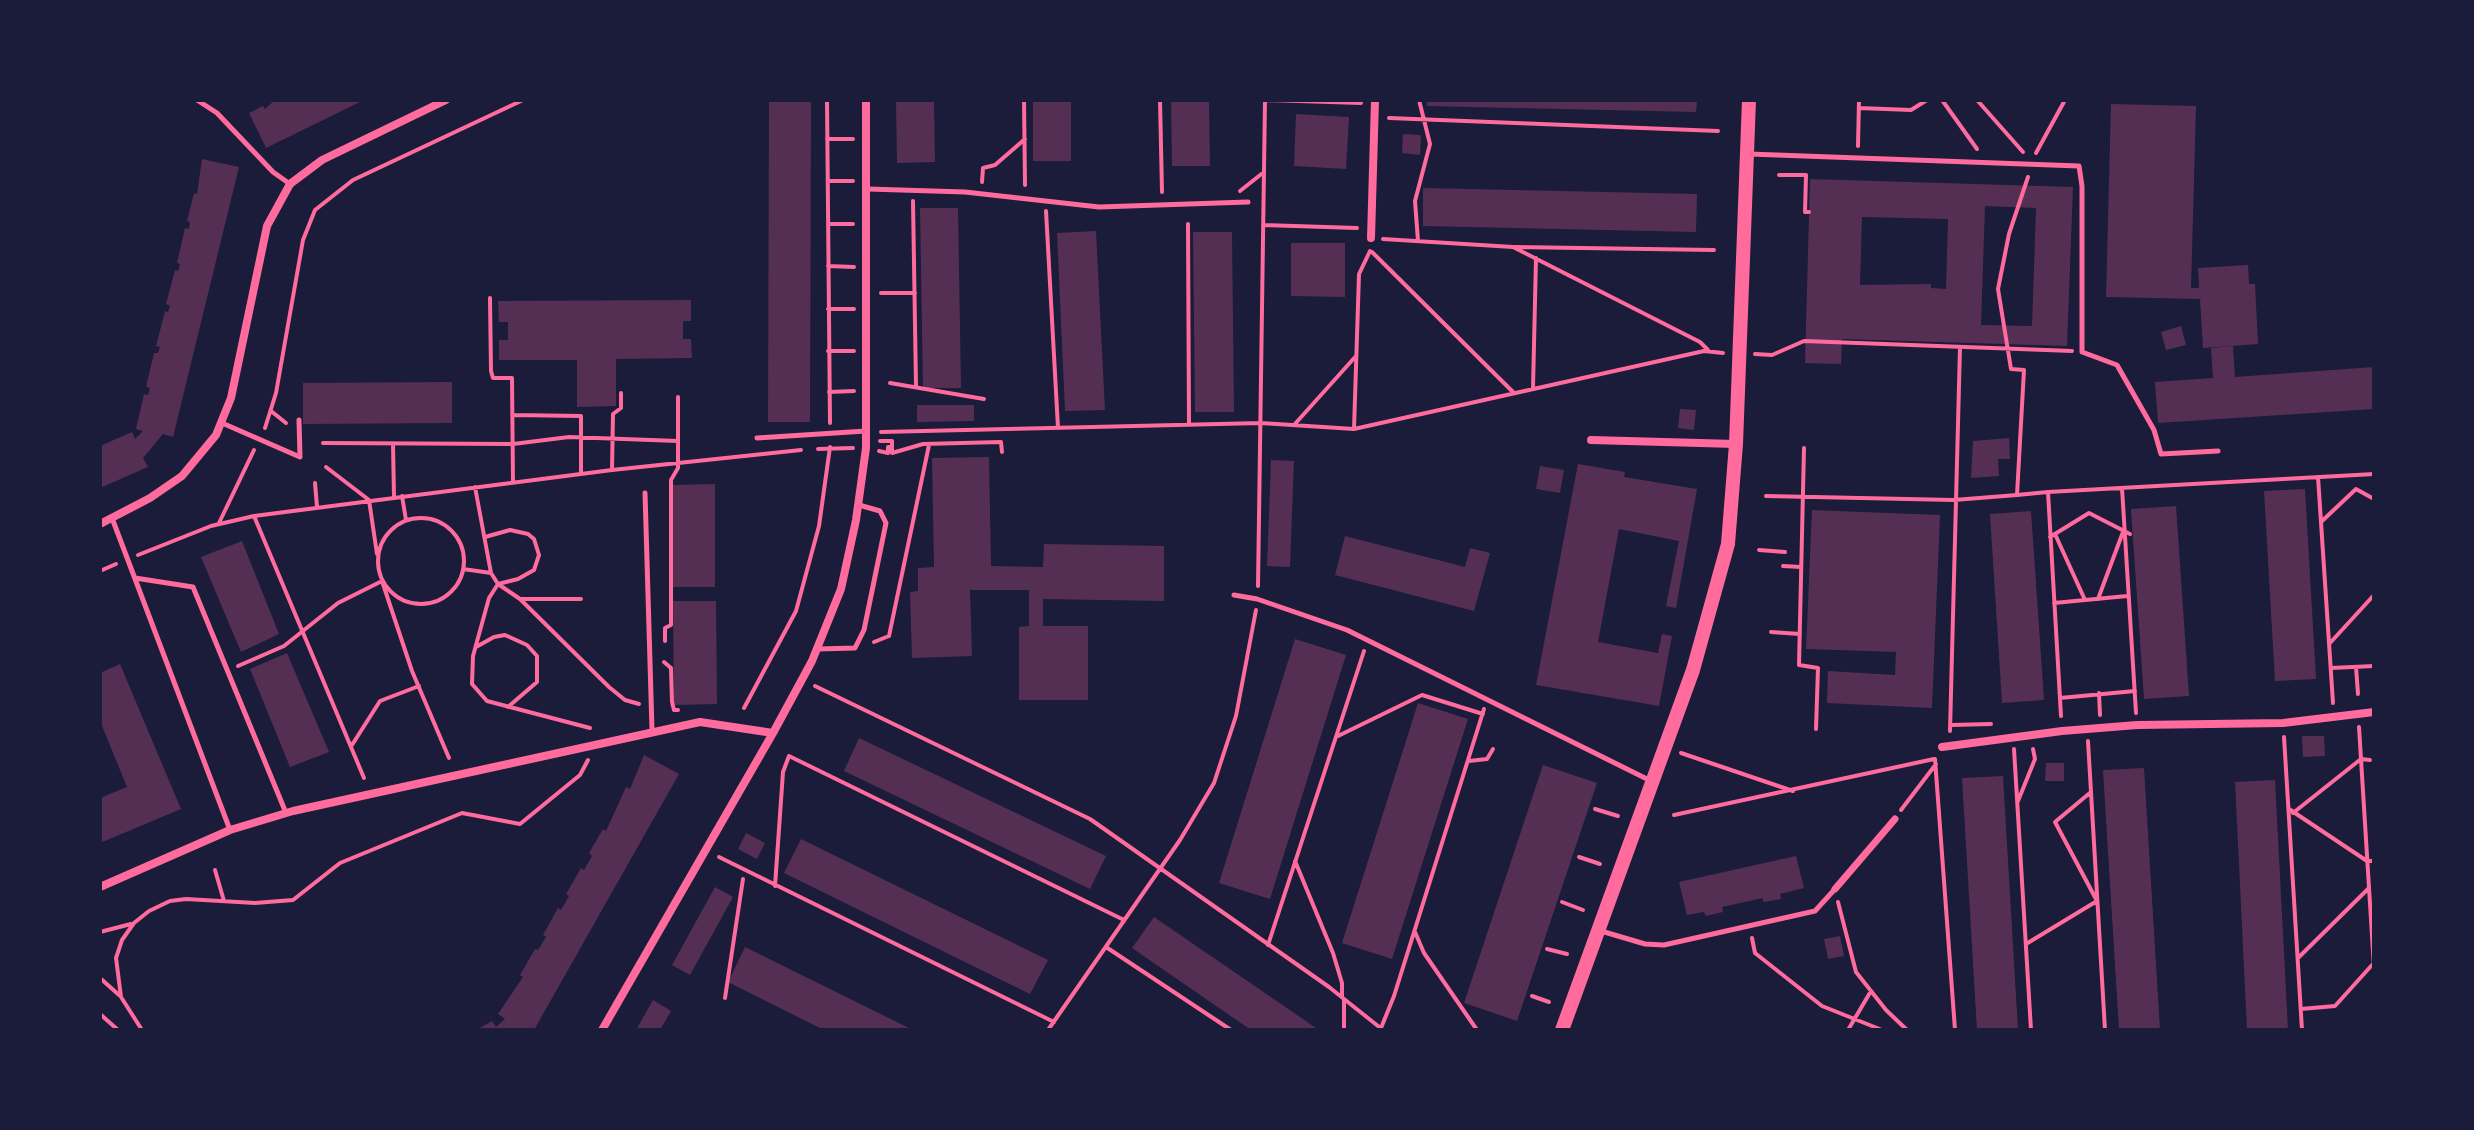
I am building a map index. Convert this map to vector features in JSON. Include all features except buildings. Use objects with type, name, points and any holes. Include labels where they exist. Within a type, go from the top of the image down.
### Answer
[{"type":"street","points":[[100,524],[182,476],[205,450],[222,423],[237,370],[261,246],[275,207],[290,184],[322,160],[446,100]]},
{"type":"street","points":[[602,1030],[802,680],[841,589],[859,505],[867,431],[866,100]]},
{"type":"street","points":[[1564,1027],[1596,930],[1693,670],[1721,579],[1732,515],[1749,100]]},
{"type":"street","points":[[1371,233],[1375,102]]},
{"type":"street","points":[[1591,440],[1736,444]]},
{"type":"street","points":[[1942,747],[2062,731],[2137,725],[2283,723],[2374,712]]},
{"type":"street","points":[[100,887],[230,830],[286,813],[652,730],[700,722],[773,733]]},
{"type":"street","points":[[1835,889],[1895,819]]},
{"type":"lane","points":[[197,100],[217,113],[273,172],[290,184]]},
{"type":"lane","points":[[1747,154],[2068,163],[2079,166],[2082,175],[2082,352],[2117,365],[2154,430],[2161,454],[2218,451]]},
{"type":"lane","points":[[868,185],[1099,207],[1248,202]]},
{"type":"lane","points":[[222,423],[300,457],[299,420]]},
{"type":"lane","points":[[757,438],[867,431]]},
{"type":"lane","points":[[645,493],[652,730]]},
{"type":"lane","points":[[817,649],[855,648],[864,630],[886,523],[880,511],[859,505]]},
{"type":"lane","points":[[112,518],[230,830]]},
{"type":"lane","points":[[135,578],[193,587],[286,813]]},
{"type":"lane","points":[[1234,595],[1257,599],[1368,640],[1652,782]]},
{"type":"lane","points":[[1596,930],[1645,944],[1664,945],[1815,911],[1835,889]]},
{"type":"path","points":[[264,431],[276,393],[303,240],[315,210],[353,180],[523,100]]},
{"type":"path","points":[[744,708],[796,611],[819,526],[830,449],[827,100]]},
{"type":"path","points":[[1024,100],[1025,189],[1029,199]]},
{"type":"path","points":[[1160,100],[1162,205]]},
{"type":"path","points":[[1048,1030],[1202,805],[1222,765],[1243,686],[1257,599],[1266,100],[1375,102]]},
{"type":"path","points":[[1418,241],[1415,201],[1430,144],[1419,100]]},
{"type":"path","points":[[1858,157],[1859,100]]},
{"type":"path","points":[[1859,108],[1911,110],[1927,100]]},
{"type":"path","points":[[1942,100],[1985,161]]},
{"type":"path","points":[[1977,100],[2032,162]]},
{"type":"path","points":[[2017,495],[2024,370],[2011,369],[1998,289],[2009,234],[2032,162],[2065,100]]},
{"type":"path","points":[[1375,118],[1718,131]]},
{"type":"path","points":[[827,139],[867,139]]},
{"type":"path","points":[[982,184],[983,168],[995,165],[1025,139]]},
{"type":"path","points":[[1232,202],[1245,185],[1264,172]]},
{"type":"path","points":[[1779,175],[1806,175],[1805,212],[1809,212]]},
{"type":"path","points":[[828,181],[868,185]]},
{"type":"path","points":[[913,199],[916,387]]},
{"type":"path","points":[[1045,201],[1058,428]]},
{"type":"path","points":[[828,224],[868,224]]},
{"type":"path","points":[[1188,224],[1189,425]]},
{"type":"path","points":[[1263,225],[1513,247],[1714,250]]},
{"type":"path","points":[[1354,429],[1359,274],[1371,250],[1371,233]]},
{"type":"path","points":[[1513,247],[1700,342],[1710,352]]},
{"type":"path","points":[[1371,250],[1513,392]]},
{"type":"path","points":[[1533,388],[1536,258]]},
{"type":"path","points":[[828,266],[868,267]]},
{"type":"path","points":[[880,293],[915,293]]},
{"type":"path","points":[[490,298],[491,371],[493,378],[512,378],[513,482]]},
{"type":"path","points":[[828,309],[868,308]]},
{"type":"path","points":[[1754,354],[1772,355],[1804,341],[2082,352]]},
{"type":"path","points":[[1895,819],[1936,762],[1952,727],[1960,347]]},
{"type":"path","points":[[828,351],[867,351]]},
{"type":"path","points":[[892,447],[888,447],[888,453],[880,452],[879,432],[1261,423],[1354,429],[1513,392],[1710,352],[1725,353]]},
{"type":"path","points":[[1294,425],[1356,356]]},
{"type":"path","points":[[890,383],[984,399]]},
{"type":"path","points":[[829,392],[867,390]]},
{"type":"path","points":[[612,470],[613,414],[621,408],[621,393]]},
{"type":"path","points":[[678,397],[678,463],[671,480],[671,625],[665,628],[664,664],[671,668],[674,710],[679,710]]},
{"type":"path","points":[[513,415],[581,416],[581,474]]},
{"type":"path","points":[[323,443],[513,444],[582,438],[678,441]]},
{"type":"path","points":[[878,442],[892,441],[892,453],[930,444],[1001,442],[1002,452]]},
{"type":"path","points":[[393,444],[394,497]]},
{"type":"path","points":[[870,645],[889,636],[930,444]]},
{"type":"path","points":[[219,523],[256,447]]},
{"type":"path","points":[[816,449],[855,447]]},
{"type":"path","points":[[1804,448],[1799,665],[1818,668],[1816,729]]},
{"type":"path","points":[[138,555],[219,523],[254,516],[612,470],[804,450]]},
{"type":"path","points":[[326,467],[369,500],[377,556],[389,605],[449,758]]},
{"type":"path","points":[[1766,496],[1957,500],[2374,474]]},
{"type":"path","points":[[2355,475],[2356,489]]},
{"type":"path","points":[[2318,477],[2334,717]]},
{"type":"path","points":[[315,483],[317,507]]},
{"type":"path","points":[[475,487],[491,573],[498,584],[520,599],[609,687],[625,700],[639,704]]},
{"type":"path","points":[[2122,488],[2137,725]]},
{"type":"path","points":[[2356,489],[2374,499]]},
{"type":"path","points":[[2321,522],[2356,489]]},
{"type":"path","points":[[2048,492],[2053,535],[2062,731]]},
{"type":"path","points":[[402,496],[406,520]]},
{"type":"path","points":[[2053,535],[2089,513],[2126,533]]},
{"type":"path","points":[[254,516],[364,778]]},
{"type":"path","points":[[377,556],[387,536],[406,520],[431,519],[453,532],[460,543],[463,569],[453,589],[424,604],[402,600],[389,605]]},
{"type":"path","points":[[485,537],[519,531],[534,539],[537,548],[534,570],[518,579],[498,584],[489,598],[475,648],[472,684],[487,701],[590,728]]},
{"type":"path","points":[[374,533],[387,536]]},
{"type":"path","points":[[2098,599],[2126,533]]},
{"type":"path","points":[[2053,535],[2085,600]]},
{"type":"path","points":[[1759,550],[1785,552]]},
{"type":"path","points":[[100,571],[116,564]]},
{"type":"path","points":[[1783,566],[1801,567]]},
{"type":"path","points":[[463,569],[491,573]]},
{"type":"path","points":[[228,671],[284,646],[338,603],[382,581]]},
{"type":"path","points":[[382,581],[402,600]]},
{"type":"path","points":[[2330,643],[2374,595]]},
{"type":"path","points":[[2054,603],[2128,596]]},
{"type":"path","points":[[520,599],[581,599]]},
{"type":"path","points":[[480,631],[488,639]]},
{"type":"path","points":[[1771,632],[1800,634]]},
{"type":"path","points":[[475,648],[488,639],[505,635],[516,638],[537,656],[537,682],[508,707]]},
{"type":"path","points":[[1268,945],[1368,640]]},
{"type":"path","points":[[2331,668],[2374,666]]},
{"type":"path","points":[[2356,667],[2358,694]]},
{"type":"path","points":[[802,680],[1090,819],[1159,871],[1343,998],[1381,1030],[1415,932],[1483,712],[1422,695],[1335,739]]},
{"type":"path","points":[[351,747],[380,701],[419,686]]},
{"type":"path","points":[[2060,698],[2135,691]]},
{"type":"path","points":[[2099,693],[2101,718]]},
{"type":"path","points":[[2301,1009],[2335,1006],[2374,966],[2361,713]]},
{"type":"path","points":[[1952,715],[1962,725]]},
{"type":"path","points":[[2283,723],[2291,811],[2302,1030]]},
{"type":"path","points":[[2087,729],[2105,1030]]},
{"type":"path","points":[[2017,803],[2035,759],[2031,736]]},
{"type":"path","points":[[2012,739],[2031,1030]]},
{"type":"path","points":[[100,932],[134,923],[170,901],[293,900],[340,863],[462,813],[520,824],[580,775],[587,764],[589,745]]},
{"type":"path","points":[[1468,761],[1487,759],[1493,749]]},
{"type":"path","points":[[1679,752],[1793,791]]},
{"type":"path","points":[[775,886],[783,772],[789,756],[1124,920]]},
{"type":"path","points":[[2291,811],[2361,759],[2370,760]]},
{"type":"path","points":[[1674,815],[1936,762]]},
{"type":"path","points":[[1936,762],[1955,1030]]},
{"type":"path","points":[[2091,792],[2055,822],[2097,901]]},
{"type":"path","points":[[1595,809],[1618,816]]},
{"type":"path","points":[[2291,811],[2371,861]]},
{"type":"path","points":[[706,850],[1054,1022]]},
{"type":"path","points":[[1579,857],[1600,864]]},
{"type":"path","points":[[1295,861],[1342,983],[1344,1030]]},
{"type":"path","points":[[215,870],[224,901]]},
{"type":"path","points":[[725,998],[743,879]]},
{"type":"path","points":[[2298,958],[2369,888]]},
{"type":"path","points":[[1835,889],[1856,972],[1907,1030]]},
{"type":"path","points":[[2026,944],[2097,901]]},
{"type":"path","points":[[1562,902],[1583,910]]},
{"type":"path","points":[[121,997],[116,958],[122,940],[134,923]]},
{"type":"path","points":[[1750,926],[1755,953],[1822,1006],[1882,1030]]},
{"type":"path","points":[[1415,932],[1424,953],[1477,1030]]},
{"type":"path","points":[[1105,947],[1231,1030]]},
{"type":"path","points":[[1547,949],[1567,954]]},
{"type":"path","points":[[100,978],[121,997],[142,1030]]},
{"type":"path","points":[[1848,1030],[1871,990]]},
{"type":"path","points":[[1532,996],[1549,1002]]},
{"type":"path","points":[[100,1014],[118,1030]]}]
